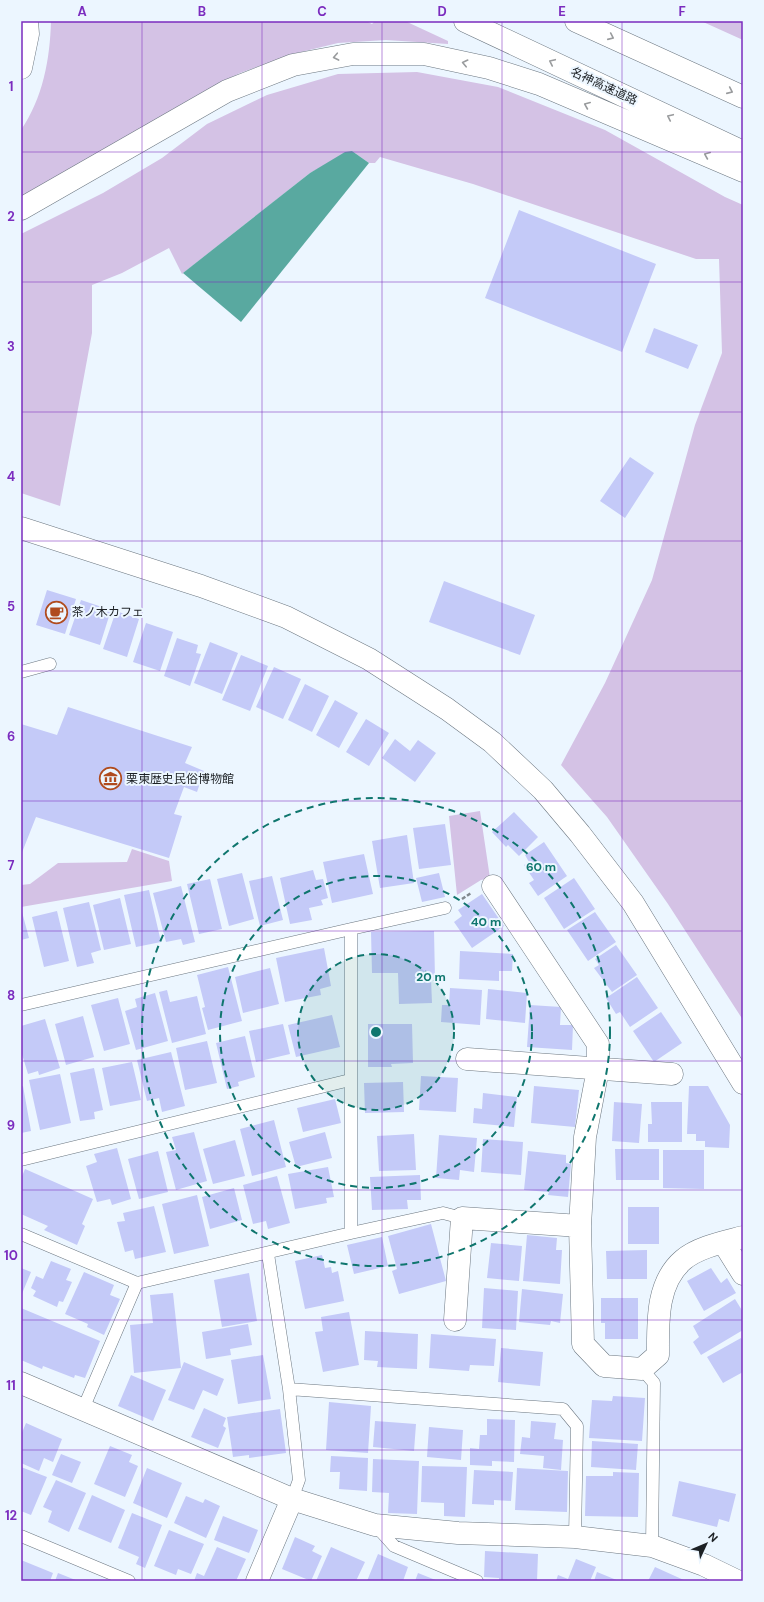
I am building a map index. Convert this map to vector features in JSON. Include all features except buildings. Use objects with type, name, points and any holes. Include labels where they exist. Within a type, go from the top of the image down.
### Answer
[{"type":"main road","points":[[21,68],[28,34],[27,21]]},
{"type":"main road","name":"名神高速道路","points":[[465,21],[743,152]]},
{"type":"main road","points":[[576,21],[743,97]]},
{"type":"main road","points":[[21,209],[227,91],[293,65],[353,54],[424,54],[489,68],[539,84],[743,170]]},
{"type":"main road","points":[[21,528],[201,586],[286,617],[369,660],[447,709],[492,742],[543,790],[580,834],[633,902],[743,1083]]},
{"type":"main road","points":[[492,886],[598,1044],[598,1068],[585,1137],[580,1226],[583,1344],[604,1366],[642,1369],[658,1355],[658,1326],[661,1300],[668,1279],[683,1260],[704,1248],[733,1240],[743,1274]]},
{"type":"main road","points":[[467,1059],[672,1074]]},
{"type":"main road","points":[[455,1320],[462,1218],[580,1226]]},
{"type":"main road","points":[[21,1383],[292,1499],[375,1525],[458,1534],[575,1537],[652,1546],[704,1565],[737,1581]]},
{"type":"main road","points":[[257,1581],[292,1499]]},
{"type":"lane","points":[[21,672],[50,664]]},
{"type":"lane","points":[[21,1005],[445,908]]},
{"type":"lane","points":[[351,929],[351,1233]]},
{"type":"lane","points":[[21,1160],[350,1080]]},
{"type":"lane","points":[[21,1234],[138,1283],[442,1213],[462,1218]]},
{"type":"lane","points":[[268,1254],[288,1390],[299,1480],[292,1499]]},
{"type":"lane","points":[[83,1409],[138,1283]]},
{"type":"lane","points":[[642,1369],[654,1383],[652,1546]]},
{"type":"lane","points":[[288,1390],[563,1409],[577,1426],[575,1537]]},
{"type":"lane","points":[[375,1525],[394,1546],[477,1581]]},
{"type":"lane","points":[[21,1536],[128,1581]]},
{"type":"shaded area","points":[[51,21],[366,21],[372,24],[375,21],[405,21],[448,41],[448,44],[386,40],[338,43],[293,54],[240,73],[201,93],[21,198],[21,130],[35,105],[44,78],[49,50]]},
{"type":"shaded area","points":[[701,21],[743,21],[743,40]]},
{"type":"shaded area","points":[[417,72],[498,87],[605,130],[725,197],[743,205],[743,1020],[668,904],[607,817],[561,765],[605,683],[652,580],[695,425],[722,353],[719,259],[696,259],[473,184],[380,157],[375,163],[369,163],[352,151],[310,173],[182,274],[169,248],[122,273],[92,285],[92,333],[60,506],[21,493],[21,234],[103,193],[162,158],[207,124],[267,95],[338,74]]},
{"type":"shaded area","points":[[352,151],[369,163],[241,322],[183,273],[310,173],[345,152]]},
{"type":"shaded area","points":[[480,811],[490,878],[481,880],[457,895],[449,816]]},
{"type":"shaded area","points":[[132,849],[169,861],[172,881],[21,907],[21,885],[30,884],[58,863],[127,862]]},
{"type":"place","name":"茶ノ木カフェ","points":[[56,612]]},
{"type":"place","name":"栗東歴史民俗博物館","points":[[111,779]]}]
